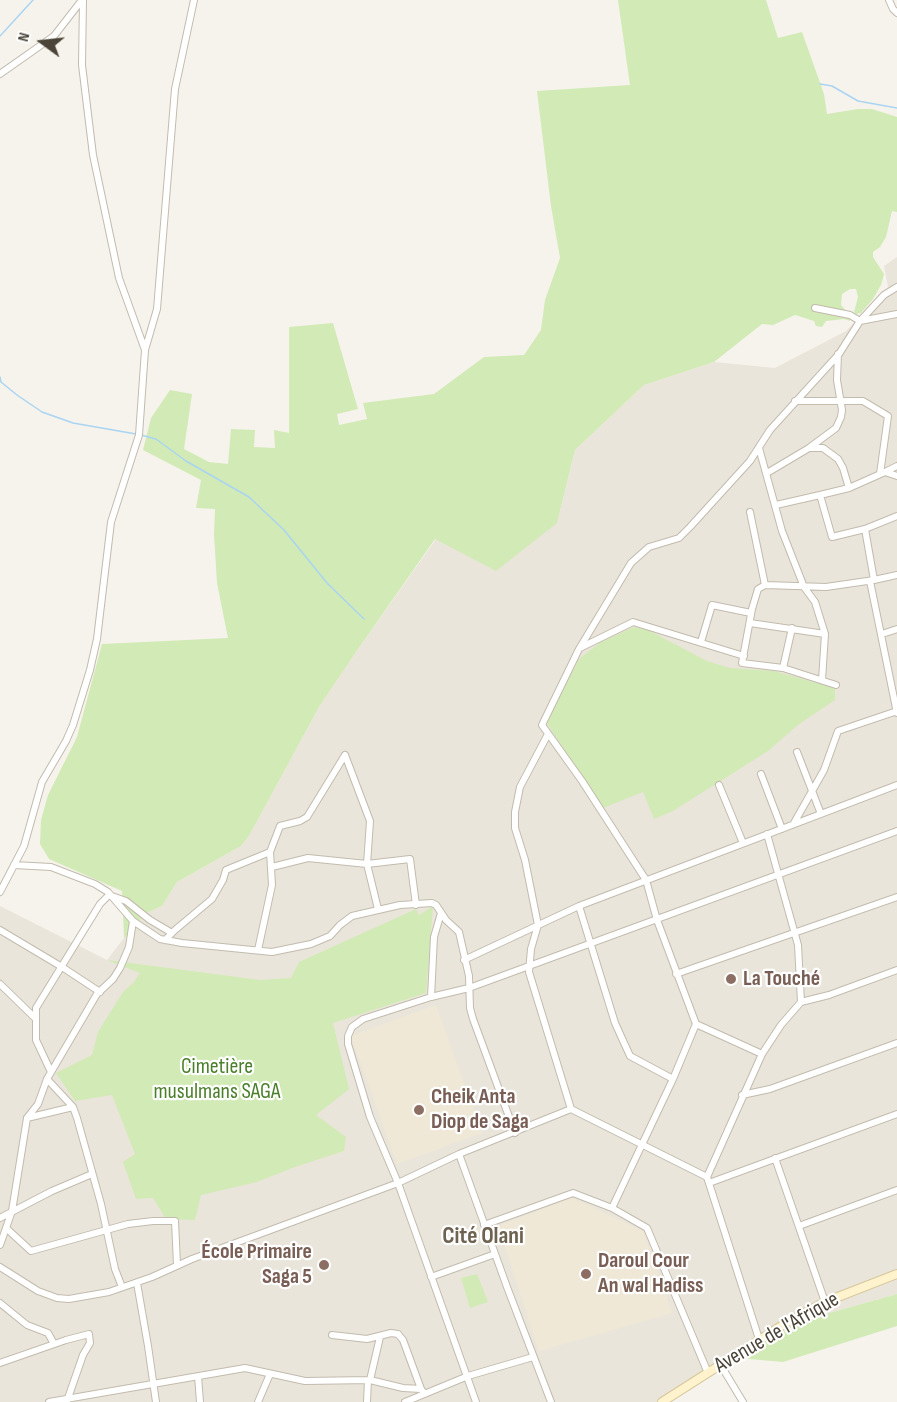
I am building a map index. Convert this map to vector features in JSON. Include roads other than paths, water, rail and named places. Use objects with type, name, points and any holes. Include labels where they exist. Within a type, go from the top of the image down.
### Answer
[{"type":"main road","name":"Avenue de l'Afrique","points":[[662,1402],[759,1339],[825,1302],[897,1274]]},
{"type":"street","points":[[0,74],[49,40],[69,19],[82,0]]},
{"type":"street","points":[[82,0],[82,65],[93,155],[119,278],[145,350]]},
{"type":"street","points":[[0,892],[24,846],[42,782],[66,741],[90,670],[97,639],[111,522],[139,435],[145,350],[157,309],[175,90],[194,0]]},
{"type":"street","points":[[889,0],[897,13]]},
{"type":"street","points":[[762,1054],[696,1024],[657,920],[646,880],[582,781],[542,725],[579,649],[631,562],[649,547],[679,538],[737,476],[770,430],[838,354],[860,321],[884,295],[897,287]]},
{"type":"street","points":[[815,308],[850,315],[860,321],[897,314]]},
{"type":"street","points":[[767,473],[809,448],[836,428],[841,417],[837,380],[838,354]]},
{"type":"street","points":[[795,401],[863,400],[888,416],[882,473]]},
{"type":"street","points":[[759,448],[782,531],[804,587],[815,602],[825,634],[822,680]]},
{"type":"street","points":[[809,448],[823,448],[837,459],[843,468],[849,488]]},
{"type":"street","points":[[776,505],[849,488],[897,466]]},
{"type":"street","points":[[882,473],[897,476]]},
{"type":"street","points":[[820,495],[832,537],[865,529],[897,516]]},
{"type":"street","points":[[750,512],[765,585]]},
{"type":"street","points":[[794,824],[824,770],[838,731],[897,712],[872,580],[865,529]]},
{"type":"street","points":[[836,685],[783,668],[742,663],[758,589],[765,585],[826,587],[897,575]]},
{"type":"street","points":[[701,642],[712,605],[751,613]]},
{"type":"street","points":[[579,649],[633,622],[744,656]]},
{"type":"street","points":[[750,623],[825,634]]},
{"type":"street","points":[[783,668],[792,628]]},
{"type":"street","points":[[882,634],[897,629]]},
{"type":"street","points":[[548,734],[520,786],[514,812],[515,828],[530,880],[537,925],[529,966],[571,1109],[708,1180],[897,1114]]},
{"type":"street","points":[[798,752],[821,814]]},
{"type":"street","points":[[258,950],[269,901],[272,867],[270,852],[280,826],[307,817],[345,755],[370,821],[367,864],[378,909]]},
{"type":"street","points":[[760,774],[782,829]]},
{"type":"street","points":[[718,784],[743,843]]},
{"type":"street","points":[[464,960],[579,906],[897,785]]},
{"type":"street","points":[[476,1402],[398,1182],[370,1117],[348,1044],[348,1036],[352,1027],[363,1019],[430,997],[470,988],[897,831]]},
{"type":"street","points":[[767,834],[795,932],[800,964],[801,1002]]},
{"type":"street","points":[[165,940],[212,899],[226,870],[270,852]]},
{"type":"street","points":[[272,867],[308,858],[367,864],[410,859],[416,905]]},
{"type":"street","points":[[14,865],[57,869],[95,884],[109,894],[133,921],[165,940],[272,952],[311,944],[330,936],[352,916],[400,905],[432,903],[436,905],[459,932],[470,988],[473,1019],[514,1133]]},
{"type":"street","points":[[109,894],[126,901],[172,933]]},
{"type":"street","points":[[51,1072],[36,1040],[36,1008],[92,916],[109,894]]},
{"type":"street","points":[[676,974],[897,897]]},
{"type":"street","points":[[579,906],[616,1027],[630,1056],[673,1079]]},
{"type":"street","points":[[430,997],[434,937],[441,913]]},
{"type":"street","points":[[0,1245],[12,1211],[27,1118],[38,1104],[51,1072],[100,992],[113,979],[126,956],[133,921]]},
{"type":"street","points":[[0,930],[100,992]]},
{"type":"street","points":[[759,1339],[708,1180],[742,1095],[762,1054],[781,1025],[801,1002],[829,995],[897,970]]},
{"type":"street","points":[[0,984],[35,1018]]},
{"type":"street","points":[[612,1208],[673,1079],[696,1024]]},
{"type":"street","points":[[742,1095],[770,1089],[897,1043]]},
{"type":"street","points":[[47,1079],[73,1107],[115,1269],[122,1287]]},
{"type":"street","points":[[27,1118],[73,1107]]},
{"type":"street","points":[[0,1268],[38,1291],[62,1299],[97,1294],[136,1283],[177,1265],[398,1182],[459,1154],[571,1109]]},
{"type":"street","points":[[459,1154],[532,1357],[551,1402]]},
{"type":"street","points":[[775,1158],[825,1302]]},
{"type":"street","points":[[1,1216],[92,1174]]},
{"type":"street","points":[[799,1226],[897,1190]]},
{"type":"street","points":[[484,1225],[573,1193],[612,1208],[647,1228],[708,1372]]},
{"type":"street","points":[[6,1228],[31,1251],[139,1222],[175,1221],[177,1265]]},
{"type":"street","points":[[431,1277],[495,1254]]},
{"type":"street","points":[[136,1283],[156,1402]]},
{"type":"street","points":[[0,1303],[27,1325],[48,1333],[54,1344]]},
{"type":"street","points":[[332,1335],[367,1339],[395,1333],[403,1340],[422,1391]]},
{"type":"street","points":[[0,1363],[86,1334],[90,1337],[90,1343],[83,1355],[67,1400]]},
{"type":"street","points":[[367,1402],[369,1380],[380,1337]]},
{"type":"street","points":[[405,1402],[422,1391],[532,1357]]},
{"type":"street","points":[[720,1364],[743,1402]]},
{"type":"street","points":[[49,1402],[245,1368],[312,1381],[369,1380],[422,1391]]},
{"type":"street","points":[[258,1402],[270,1374]]},
{"type":"street","points":[[198,1376],[200,1402]]},
{"type":"waterway","points":[[0,36],[33,0]]},
{"type":"waterway","points":[[820,84],[832,86],[858,101],[897,108]]},
{"type":"waterway","points":[[0,377],[1,382],[42,412],[73,423],[136,434]]},
{"type":"waterway","points":[[141,435],[156,439],[186,461],[249,497],[284,530],[327,583],[364,619]]},
{"type":"place","name":"La Touché","points":[[731,979]]},
{"type":"place","name":"Cheik Anta Diop de Saga","points":[[419,1110]]},
{"type":"place","name":"École Primaire Saga 5","points":[[324,1265]]},
{"type":"place","name":"Daroul Cour An wal Hadiss","points":[[586,1274]]},
{"type":"district","name":"Cité Olani","points":[[483,1237]]},
{"type":"park label","name":"Cimetière musulmans SAGA","points":[[217,1080]]}]
